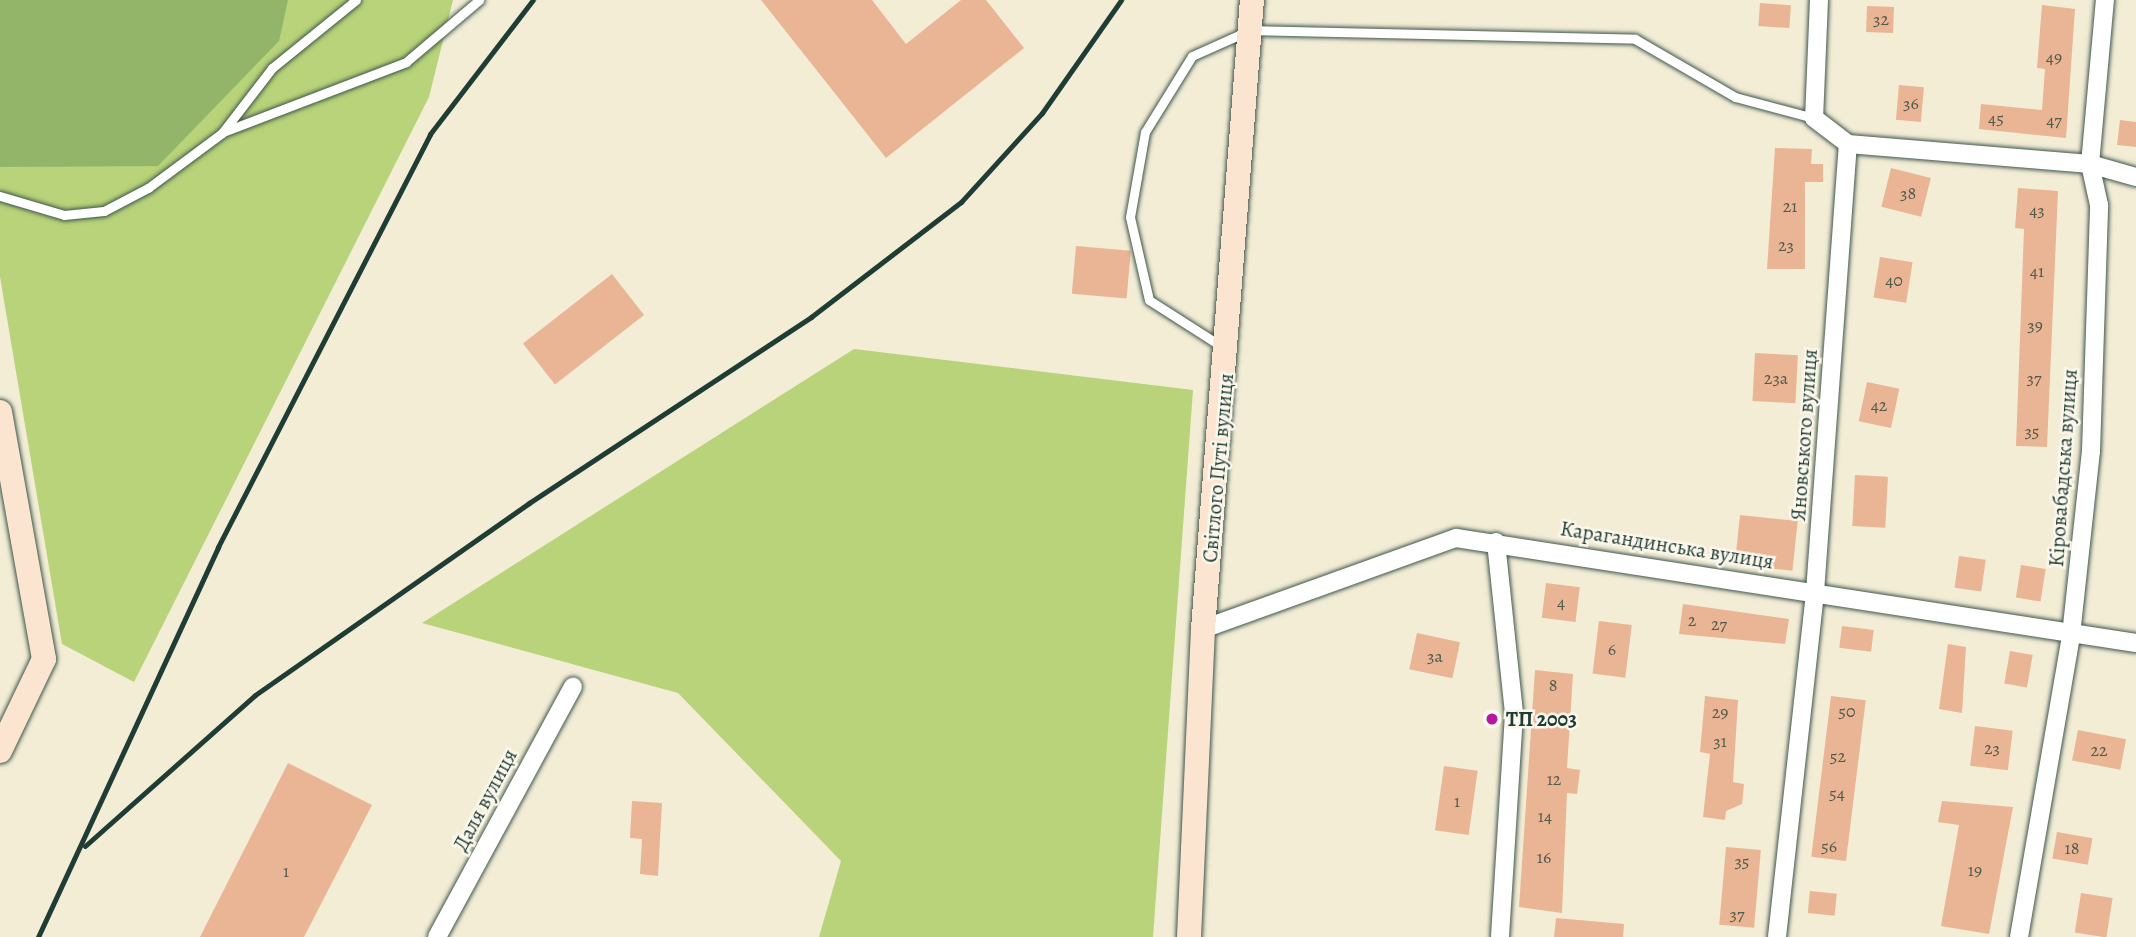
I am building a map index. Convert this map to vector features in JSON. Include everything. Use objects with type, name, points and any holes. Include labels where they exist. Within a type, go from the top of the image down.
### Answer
[{"type":"main road","name":"Світлого Путі вулиця","points":[[1189,937],[1203,629],[1228,351],[1252,0]]},
{"type":"main road","points":[[0,412],[44,659],[0,751]]},
{"type":"street","points":[[1819,0],[1815,118],[1848,144],[2090,163],[2136,177]]},
{"type":"street","name":"Кіровабадська вулиця","points":[[2019,937],[2071,635],[2091,451],[2099,205],[2090,163],[2105,0]]},
{"type":"street","name":"Яновського вулиця","points":[[1777,937],[1815,592],[1848,144]]},
{"type":"street","name":"Карагандинська вулиця","points":[[1203,629],[1456,538],[1496,542],[2071,635],[2136,643]]},
{"type":"street","points":[[1496,542],[1514,714],[1500,937]]},
{"type":"street","name":"Даля вулиця","points":[[437,937],[573,686]]},
{"type":"lane","points":[[222,133],[272,68],[356,0]]},
{"type":"lane","points":[[0,196],[64,215],[104,212],[222,133],[407,62],[480,0]]},
{"type":"lane","points":[[1228,351],[1149,300],[1130,217],[1145,132],[1192,56],[1250,30],[1635,39],[1735,97],[1815,118]]},
{"type":"green space","points":[[0,0],[453,0],[429,97],[134,682],[62,644],[0,277]]},
{"type":"green space","points":[[0,0],[288,0],[279,41],[158,166],[0,167]]},
{"type":"green space","points":[[854,349],[1193,390],[1153,937],[819,937],[841,861],[678,693],[422,623]]},
{"type":"building","points":[[761,0],[872,0],[906,44],[961,0],[986,0],[1024,48],[886,158]]},
{"type":"building","points":[[1760,3],[1791,5],[1789,28],[1758,26]]},
{"type":"building","points":[[2042,5],[2075,9],[2066,138],[1979,129],[1981,104],[2042,110],[2045,69],[2037,68]]},
{"type":"building","points":[[1867,6],[1894,7],[1893,33],[1866,32]]},
{"type":"building","points":[[1899,85],[1924,87],[1921,122],[1896,120]]},
{"type":"building","points":[[2120,120],[2136,122],[2136,147],[2117,145]]},
{"type":"building","points":[[1775,148],[1812,149],[1811,164],[1823,164],[1823,182],[1805,182],[1805,269],[1767,269]]},
{"type":"building","points":[[1891,168],[1931,178],[1921,217],[1881,207]]},
{"type":"building","points":[[2018,188],[2058,191],[2047,447],[2016,446],[2024,229],[2015,228]]},
{"type":"building","points":[[1076,246],[1131,251],[1127,299],[1072,294]]},
{"type":"building","points":[[1880,257],[1913,262],[1906,303],[1874,297]]},
{"type":"building","points":[[612,274],[644,315],[555,385],[523,344]]},
{"type":"building","points":[[1755,353],[1798,355],[1795,403],[1752,401]]},
{"type":"building","points":[[1867,382],[1899,389],[1891,428],[1859,421]]},
{"type":"building","points":[[1855,475],[1888,477],[1885,528],[1852,526]]},
{"type":"building","points":[[1740,515],[1798,521],[1792,571],[1735,565]]},
{"type":"building","points":[[1959,556],[1986,560],[1981,591],[1955,588]]},
{"type":"building","points":[[2021,565],[2046,569],[2041,602],[2016,598]]},
{"type":"building","points":[[1546,583],[1580,587],[1575,622],[1542,618]]},
{"type":"building","points":[[1683,604],[1789,619],[1785,644],[1679,634]]},
{"type":"building","points":[[1599,621],[1632,625],[1625,678],[1593,674]]},
{"type":"building","points":[[1842,626],[1874,630],[1871,652],[1839,648]]},
{"type":"building","points":[[1417,633],[1460,642],[1452,678],[1409,669]]},
{"type":"building","points":[[1948,644],[1966,647],[1962,713],[1939,709]]},
{"type":"building","points":[[2010,651],[2033,655],[2027,687],[2004,683]]},
{"type":"building","points":[[1535,670],[1573,674],[1567,768],[1580,770],[1577,794],[1567,793],[1562,913],[1519,907]]},
{"type":"building","points":[[1705,696],[1738,700],[1733,782],[1744,784],[1742,804],[1726,811],[1725,820],[1703,817],[1710,754],[1700,752]]},
{"type":"building","points":[[1831,696],[1866,700],[1846,861],[1811,857]]},
{"type":"building","points":[[1975,726],[2013,731],[2008,770],[1970,766]]},
{"type":"building","points":[[2078,730],[2126,739],[2120,770],[2072,760]]},
{"type":"building","points":[[288,763],[372,805],[304,937],[200,937]]},
{"type":"building","points":[[1444,766],[1478,771],[1469,835],[1435,830]]},
{"type":"building","points":[[632,801],[662,803],[658,876],[640,874],[642,839],[630,838]]},
{"type":"building","points":[[1942,801],[2013,807],[1989,934],[1941,926],[1959,825],[1938,822]]},
{"type":"building","points":[[2057,832],[2092,838],[2088,865],[2052,859]]},
{"type":"building","points":[[1726,847],[1761,850],[1754,928],[1719,925]]},
{"type":"building","points":[[1810,891],[1837,894],[1835,916],[1808,913]]},
{"type":"building","points":[[2081,893],[2113,898],[2106,937],[2075,933]]},
{"type":"building","points":[[1556,918],[1624,924],[1623,937],[1554,937]]},
{"type":"railway","points":[[38,937],[218,547],[430,134],[533,0]]},
{"type":"railway","points":[[85,846],[255,695],[529,503],[811,317],[961,202],[1042,113],[1121,0]]},
{"type":"place","name":"ТП 2003","points":[[1492,719]]}]
